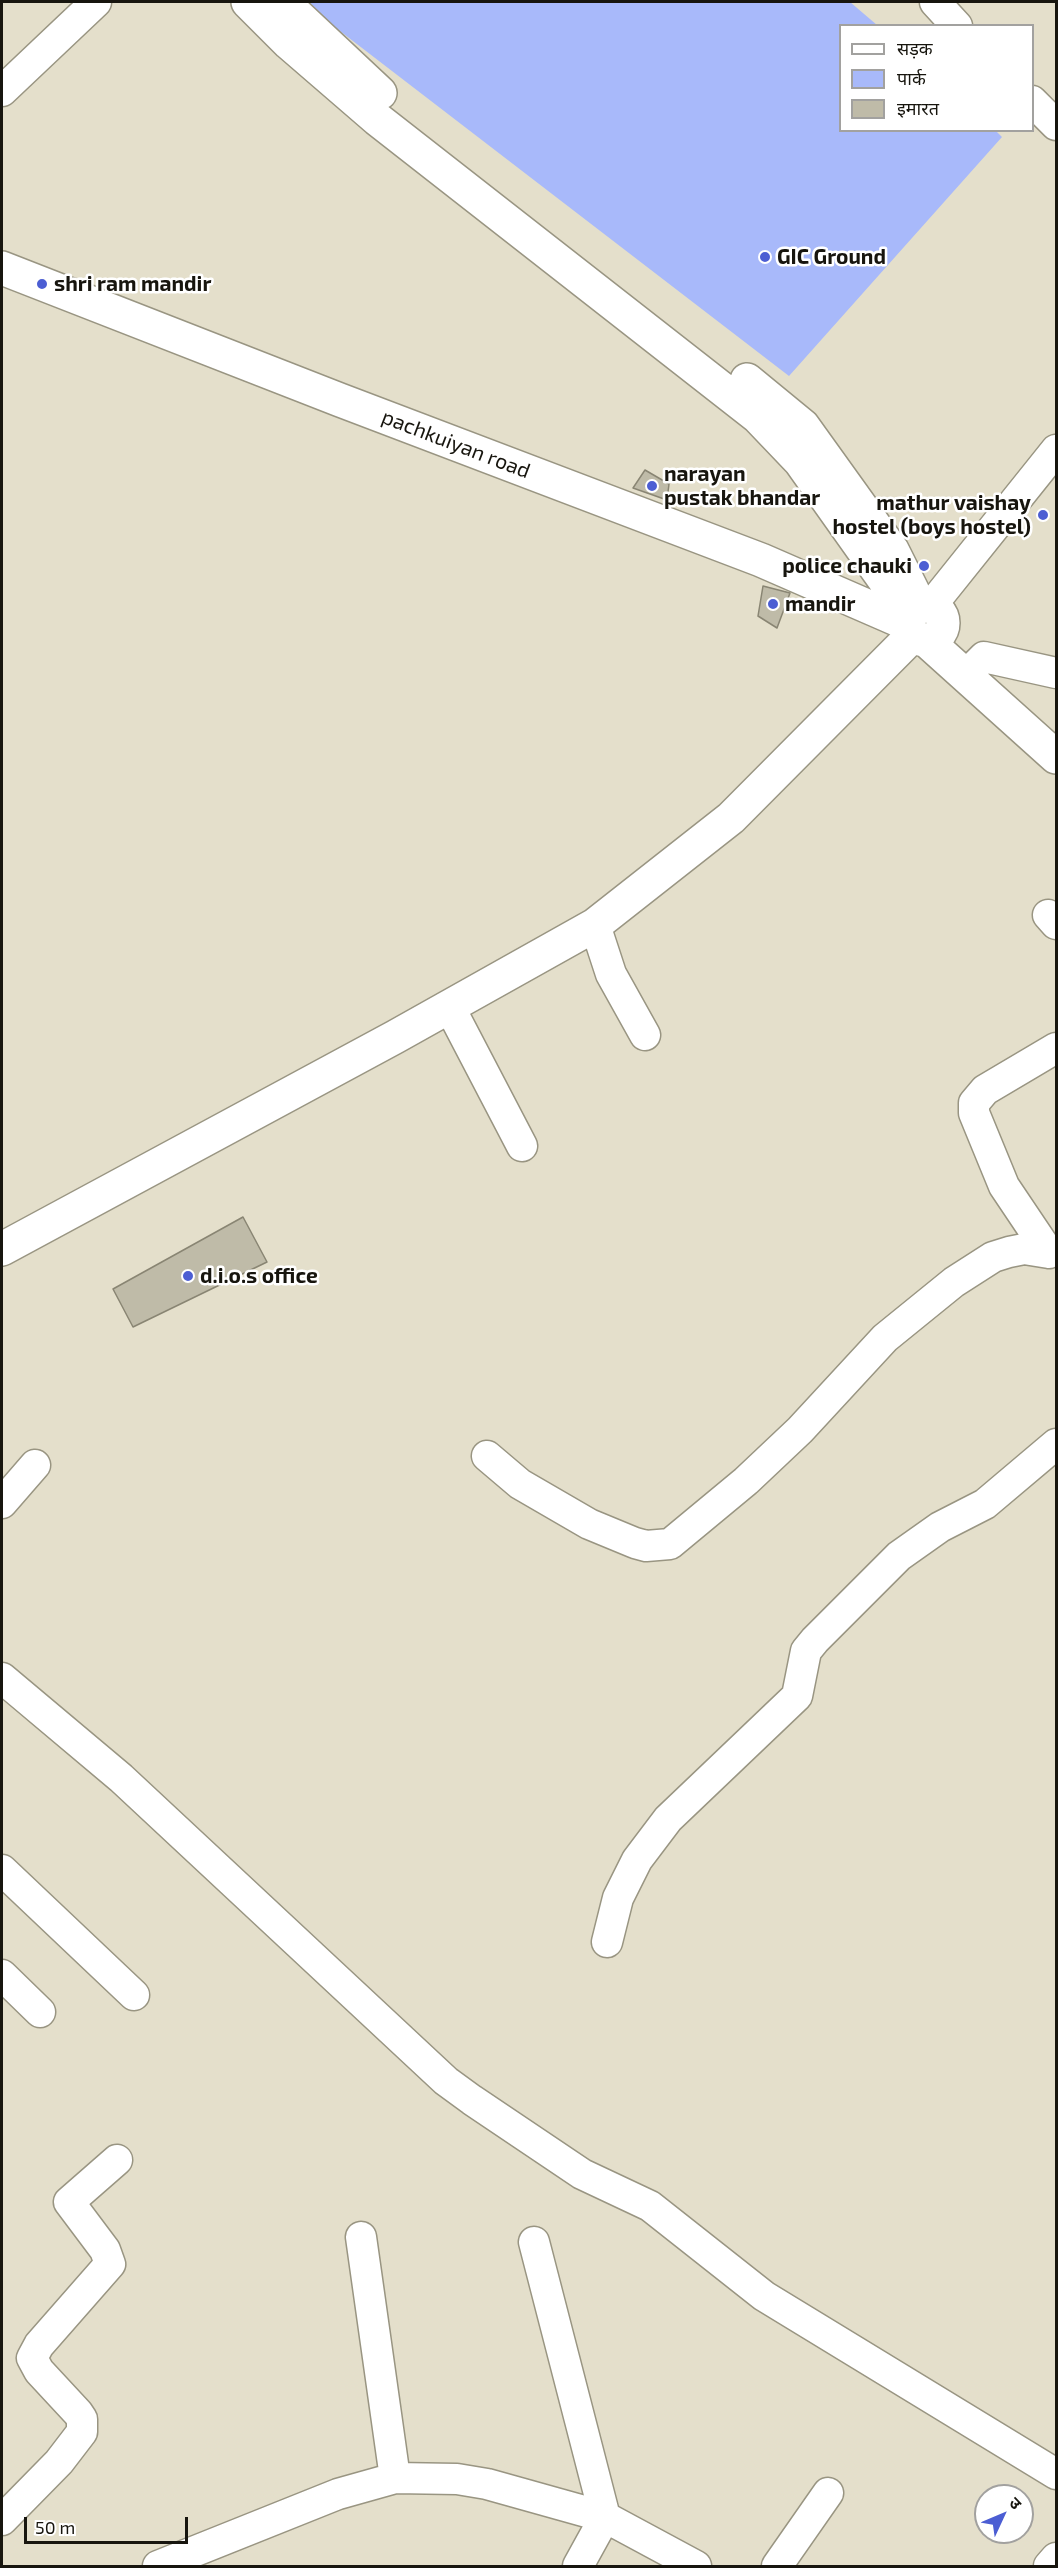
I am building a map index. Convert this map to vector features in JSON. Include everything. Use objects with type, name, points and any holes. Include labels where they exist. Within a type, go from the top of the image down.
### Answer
[{"type":"main road","points":[[248,2],[288,43],[335,68]]},
{"type":"main road","points":[[283,2],[335,68],[386,127],[611,290],[758,417],[794,436],[800,461],[921,624],[1056,757]]},
{"type":"main road","name":"pachkuiyan road","points":[[2,267],[921,624]]},
{"type":"main road","points":[[2,1249],[385,1043],[595,924],[731,818],[921,624]]},
{"type":"main road","points":[[970,670],[1056,730]]},
{"type":"street","points":[[2,91],[96,2]]},
{"type":"street","points":[[935,2],[955,24]]},
{"type":"street","points":[[1034,103],[1056,125]]},
{"type":"street","points":[[921,624],[1056,450]]},
{"type":"street","points":[[970,670],[984,657],[1055,670]]},
{"type":"street","points":[[595,924],[611,974],[645,1035]]},
{"type":"street","points":[[449,1006],[522,1146]]},
{"type":"street","points":[[1054,1254],[1004,1186],[974,1113],[974,1103],[985,1090],[1056,1048]]},
{"type":"street","points":[[487,1456],[520,1484],[589,1524],[646,1546],[670,1544],[746,1481],[800,1430],[885,1338],[954,1282],[985,1261],[1009,1252],[1024,1249],[1054,1254]]},
{"type":"street","points":[[607,1942],[618,1898],[638,1860],[668,1819],[797,1696],[806,1651],[815,1640],[899,1556],[940,1527],[985,1504],[1056,1444]]},
{"type":"street","points":[[2,1503],[35,1466]]},
{"type":"street","points":[[2,1678],[121,1778],[446,2081],[582,2174],[650,2206],[764,2296],[1056,2474]]},
{"type":"street","points":[[2,1873],[134,1995]]},
{"type":"street","points":[[2,1975],[40,2012]]},
{"type":"street","points":[[2,2520],[59,2462],[82,2432],[82,2419],[78,2413],[39,2371],[32,2358],[39,2346],[110,2264],[105,2250],[69,2202],[117,2160]]},
{"type":"street","points":[[361,2236],[395,2478]]},
{"type":"street","points":[[534,2242],[605,2517],[579,2566]]},
{"type":"street","points":[[172,2564],[338,2494],[395,2478],[457,2479],[487,2484],[605,2517],[696,2566]]},
{"type":"street","points":[[777,2566],[828,2493]]},
{"type":"street","points":[[1049,2566],[1056,2558]]},
{"type":"green space","name":"GIC Ground","points":[[309,2],[850,2],[876,24],[839,24],[839,132],[997,132],[1002,137],[789,376],[336,28]]},
{"type":"building","name":"narayan pustak bhandar","points":[[645,470],[669,484],[667,500],[633,488]]},
{"type":"building","name":"mandir","points":[[763,586],[790,593],[777,628],[758,616]]},
{"type":"building","name":"d.i.o.s office","points":[[243,1217],[267,1262],[133,1327],[113,1289]]},
{"type":"place","name":"GIC Ground","points":[[765,257]]},
{"type":"place","name":"shri ram mandir","points":[[42,284]]},
{"type":"place","name":"narayan pustak bhandar","points":[[652,486]]},
{"type":"place","name":"mathur vaishay hostel (boys hostel)","points":[[1043,515]]},
{"type":"place","name":"police chauki","points":[[924,566]]},
{"type":"place","name":"mandir","points":[[773,604]]},
{"type":"place","name":"d.i.o.s office","points":[[188,1276]]}]
